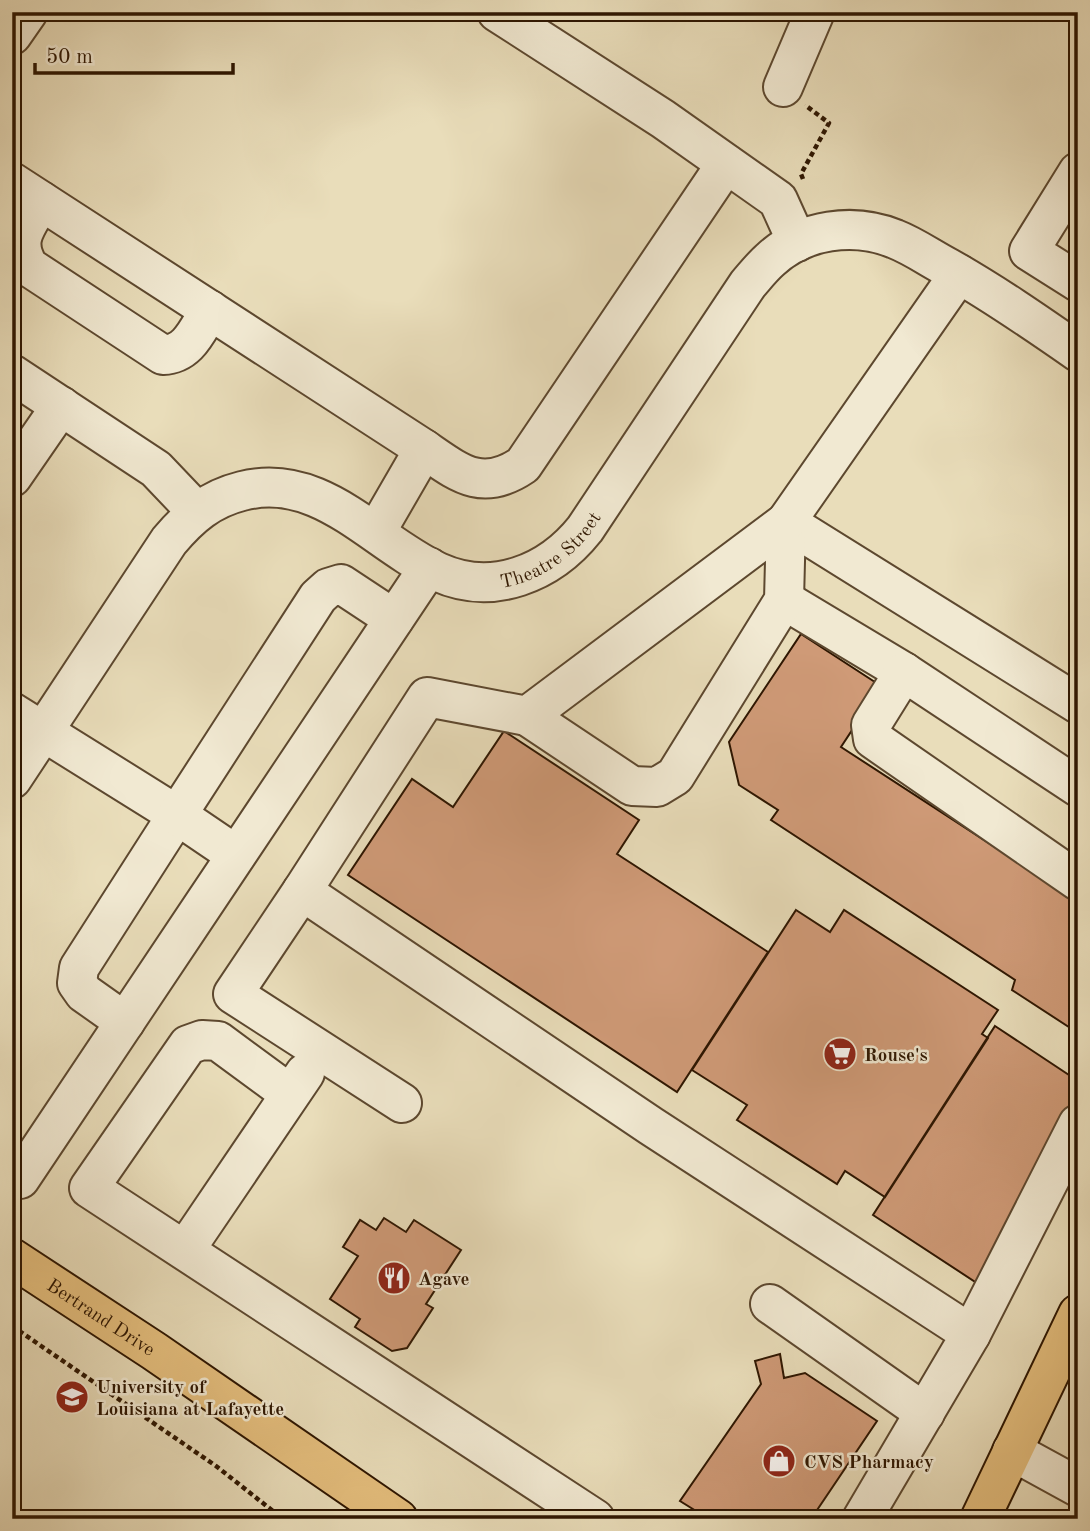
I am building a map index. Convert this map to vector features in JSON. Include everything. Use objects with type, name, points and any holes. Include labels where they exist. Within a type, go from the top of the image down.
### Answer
[{"type":"main road","name":"Bertrand Drive","points":[[12,1258],[155,1351],[398,1519]]},
{"type":"main road","points":[[980,1519],[1078,1314]]},
{"type":"street","points":[[12,36],[28,12]]},
{"type":"street","points":[[497,12],[663,119],[778,200],[797,242]]},
{"type":"street","points":[[783,87],[815,12]]},
{"type":"street","points":[[210,310],[184,349],[163,355],[29,267],[21,254],[20,239],[27,192],[210,310],[424,449],[465,477],[490,478],[508,475],[523,465],[726,164]]},
{"type":"street","points":[[999,297],[1078,172]]},
{"type":"street","name":"Theatre Street","points":[[12,779],[28,722],[186,521],[226,495],[254,488],[283,487],[310,494],[340,508],[429,567],[462,579],[486,582],[509,579],[551,562],[571,547],[585,529],[748,285],[769,261],[797,242],[833,231],[853,230],[873,232],[896,239],[999,297],[1078,352]]},
{"type":"street","points":[[1029,251],[1078,282]]},
{"type":"street","points":[[527,716],[786,522],[959,274]]},
{"type":"street","points":[[12,374],[156,469],[197,512]]},
{"type":"street","points":[[12,477],[61,406]]},
{"type":"street","points":[[376,532],[424,449]]},
{"type":"street","points":[[401,1103],[233,994],[427,697],[527,716],[632,786],[657,788],[675,776],[784,600],[786,522]]},
{"type":"street","points":[[786,522],[1078,704]]},
{"type":"street","points":[[20,1179],[429,567]]},
{"type":"street","points":[[125,1022],[84,993],[77,983],[79,968],[318,597],[328,588],[341,584],[394,618]]},
{"type":"street","points":[[784,600],[904,672],[1078,787]]},
{"type":"street","points":[[904,672],[871,725],[873,739],[1078,881]]},
{"type":"street","points":[[28,722],[236,855]]},
{"type":"street","points":[[302,891],[662,1133],[971,1334]]},
{"type":"street","points":[[290,1094],[218,1041],[202,1040],[188,1045],[89,1188],[595,1519]]},
{"type":"street","points":[[185,1250],[320,1051]]},
{"type":"street","points":[[862,1519],[971,1334],[1078,1124]]},
{"type":"street","points":[[771,1304],[925,1413]]},
{"type":"street","points":[[1012,1451],[1078,1487]]},
{"type":"path","points":[[783,87],[829,123],[802,174],[805,186]]},
{"type":"path","points":[[12,1326],[216,1466],[283,1519]]},
{"type":"building","points":[[801,634],[881,686],[841,747],[1078,901],[1078,1033],[1012,990],[1015,980],[771,820],[778,810],[739,785],[729,742]]},
{"type":"building","points":[[504,731],[639,820],[617,854],[768,952],[677,1092],[348,875],[412,779],[453,807]]},
{"type":"building","name":"Rouse's","points":[[796,910],[830,932],[844,910],[998,1010],[982,1034],[988,1038],[885,1197],[845,1171],[837,1184],[737,1120],[747,1105],[692,1070]]},
{"type":"building","points":[[995,1026],[1078,1081],[1078,1099],[989,1291],[873,1215]]},
{"type":"building","name":"Agave","points":[[384,1218],[406,1232],[414,1220],[461,1250],[426,1304],[433,1308],[407,1348],[392,1351],[355,1327],[360,1319],[330,1299],[358,1256],[343,1247],[360,1220],[376,1230]]},
{"type":"building","name":"CVS Pharmacy","points":[[780,1354],[784,1378],[805,1373],[877,1421],[811,1519],[709,1519],[680,1501],[761,1384],[755,1361]]},
{"type":"place","name":"Rouse's","points":[[840,1054]]},
{"type":"place","name":"Agave","points":[[394,1278]]},
{"type":"place","name":"University of Louisiana at Lafayette","points":[[72,1397]]},
{"type":"place","name":"CVS Pharmacy","points":[[779,1461]]}]
